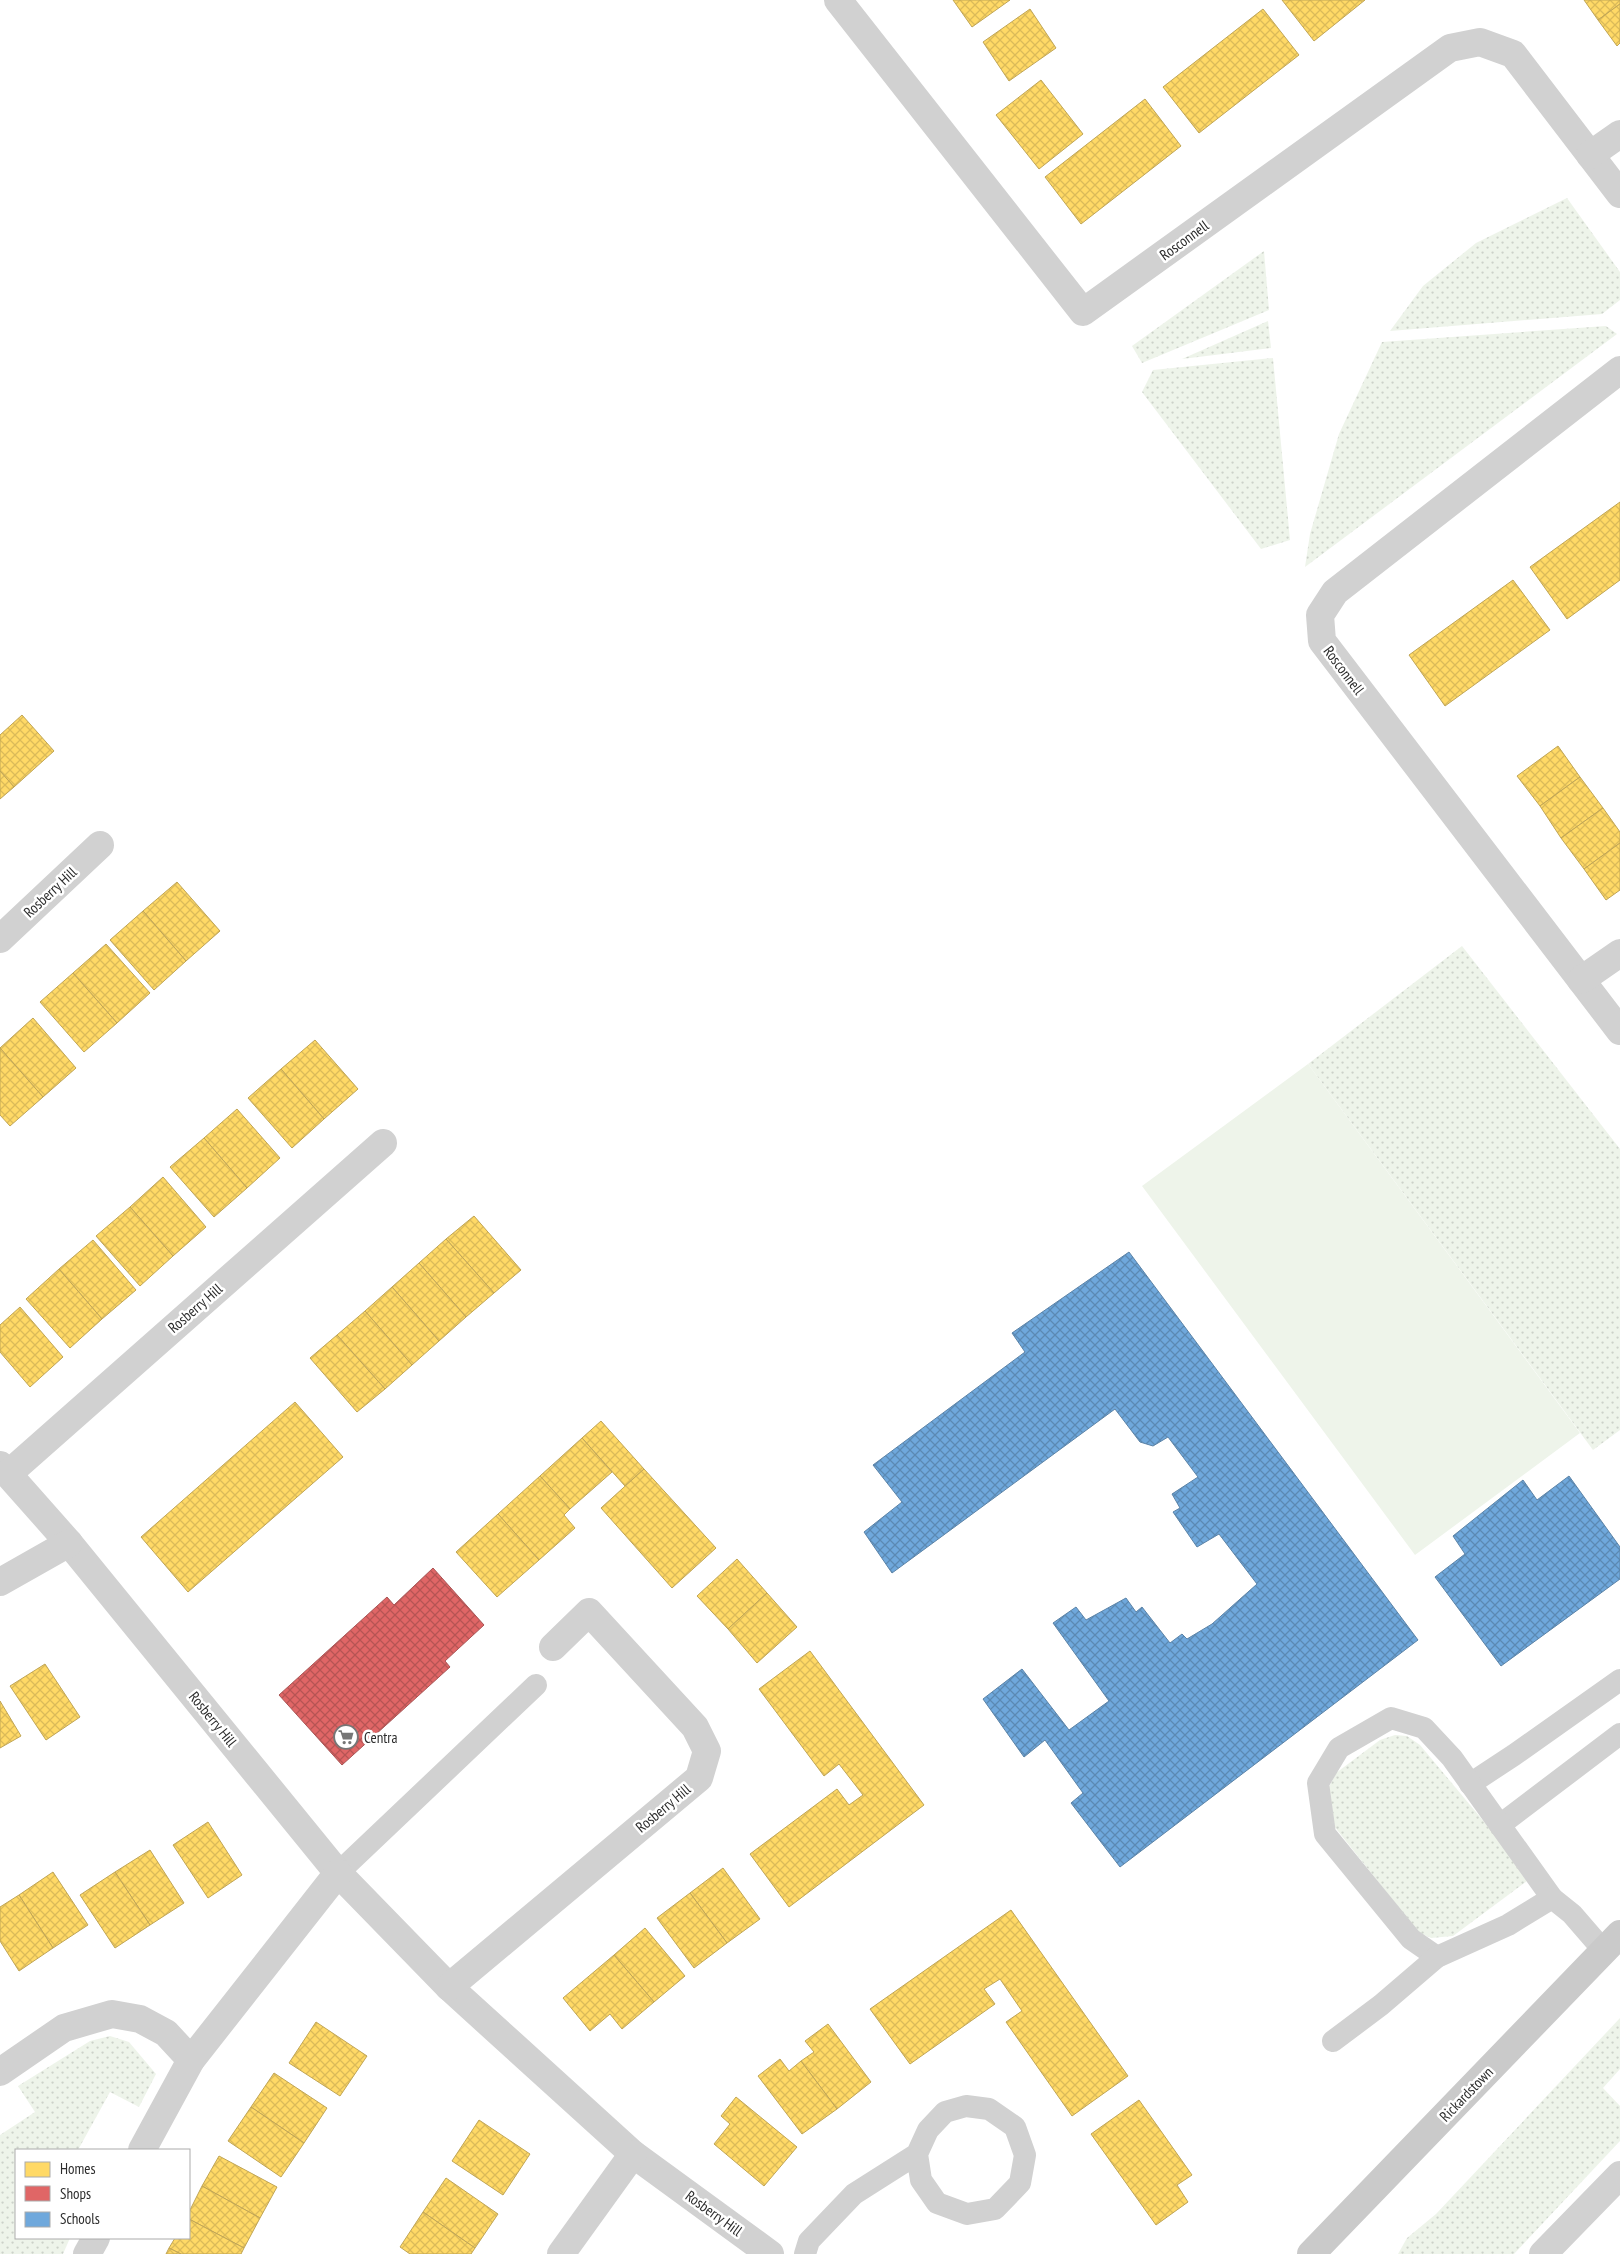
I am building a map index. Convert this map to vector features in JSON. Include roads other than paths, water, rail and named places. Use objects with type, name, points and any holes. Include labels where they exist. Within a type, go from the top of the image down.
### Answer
[{"type":"street","name":"Rosconnell","points":[[838,0],[1083,312],[1450,48],[1480,42],[1513,54],[1620,194]]},
{"type":"street","points":[[1590,155],[1620,134]]},
{"type":"street","name":"Rosconnell","points":[[1620,370],[1335,592],[1320,615],[1322,641],[1620,1031]]},
{"type":"street","name":"Rosberry Hill","points":[[0,939],[100,845]]},
{"type":"street","points":[[1580,980],[1620,953]]},
{"type":"street","name":"Rosberry Hill","points":[[383,1143],[4,1469],[69,1543],[338,1872],[449,1986],[634,2154],[770,2254]]},
{"type":"street","points":[[0,1582],[69,1543]]},
{"type":"street","name":"Rosberry Hill","points":[[449,1986],[699,1778],[702,1769],[707,1751],[695,1727],[589,1612],[553,1646]]},
{"type":"street","points":[[143,2149],[191,2060],[338,1872]]},
{"type":"street","name":"Rickardstown","points":[[1311,2254],[1612,1942]]},
{"type":"street","points":[[0,2072],[64,2028],[112,2014],[140,2019],[166,2034],[191,2060]]},
{"type":"street","points":[[562,2254],[634,2154]]},
{"type":"street","points":[[1543,2254],[1620,2176]]},
{"type":"street","points":[[87,2254],[95,2239]]},
{"type":"lane","points":[[1470,1784],[1620,1680]]},
{"type":"lane","points":[[338,1872],[536,1685]]},
{"type":"lane","points":[[1437,1957],[1411,1939],[1325,1834],[1318,1783],[1339,1748],[1391,1718],[1424,1728],[1452,1758],[1552,1898],[1612,1942]]},
{"type":"lane","points":[[1500,1825],[1620,1734]]},
{"type":"lane","points":[[1333,2041],[1381,2005],[1437,1957],[1508,1925],[1552,1898]]},
{"type":"lane","points":[[805,2254],[809,2242],[854,2194],[917,2154],[928,2130],[945,2112],[966,2106],[989,2109],[1015,2127],[1025,2155],[1020,2183],[995,2209],[967,2214],[937,2203],[920,2180],[917,2154]]},
{"type":"place","name":"Centra","points":[[346,1737]]}]
